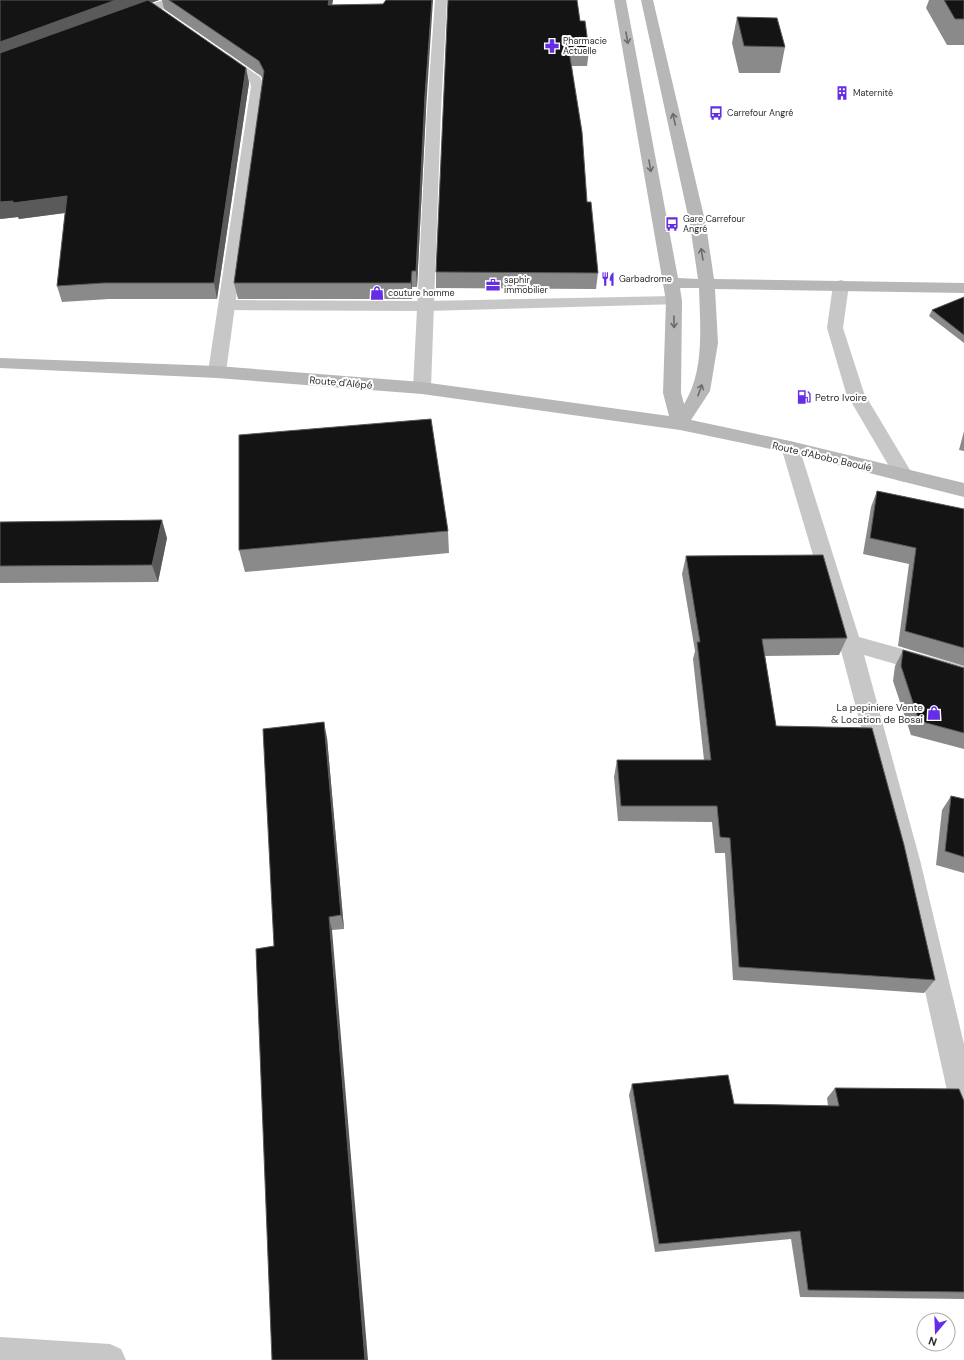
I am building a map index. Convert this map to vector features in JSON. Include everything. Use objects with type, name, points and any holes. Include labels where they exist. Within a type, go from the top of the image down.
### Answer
[{"type":"main road","points":[[620,0],[674,301],[672,392],[680,424]]},
{"type":"main road","points":[[647,0],[698,225],[707,283],[709,343],[701,391],[680,424]]},
{"type":"main road","points":[[671,283],[964,288]]},
{"type":"main road","name":"Route d'Alépé","points":[[0,363],[218,372],[422,388],[680,424]]},
{"type":"main road","name":"Route d'Abobo Baoulé","points":[[680,424],[790,447],[964,490]]},
{"type":"street","points":[[116,21],[174,0]]},
{"type":"street","points":[[422,388],[441,0]]},
{"type":"street","points":[[152,8],[165,17]]},
{"type":"street","points":[[210,48],[255,80],[258,86],[218,372]]},
{"type":"street","points":[[841,285],[835,328],[855,392],[904,475]]},
{"type":"street","points":[[227,305],[426,306],[674,301]]},
{"type":"street","points":[[790,447],[850,643],[908,860],[964,1104]]},
{"type":"street","points":[[850,643],[964,675]]},
{"type":"street","points":[[0,1353],[110,1360]]},
{"type":"building","points":[[0,0],[116,0],[0,42]]},
{"type":"building","points":[[148,0],[246,68],[214,283],[104,283],[57,286],[67,196],[13,203],[13,201],[0,202],[0,53]]},
{"type":"building","points":[[169,0],[329,0],[328,5],[383,4],[386,0],[432,0],[425,95],[416,271],[412,271],[411,283],[234,283],[264,71],[259,61]]},
{"type":"building","points":[[448,0],[577,0],[580,21],[585,21],[589,51],[569,51],[582,132],[587,202],[591,202],[598,273],[436,272]]},
{"type":"building","points":[[944,0],[964,0],[964,19],[955,19]]},
{"type":"building","points":[[737,17],[777,18],[785,47],[744,46]]},
{"type":"building","points":[[964,297],[964,335],[932,310]]},
{"type":"building","points":[[431,419],[448,531],[239,550],[239,435]]},
{"type":"building","points":[[877,491],[964,509],[964,648],[905,631],[916,548],[870,538]]},
{"type":"building","points":[[162,520],[152,565],[0,566],[0,522]]},
{"type":"building","points":[[823,555],[847,638],[762,639],[776,726],[872,728],[904,845],[935,980],[739,967],[730,838],[720,837],[717,806],[621,806],[617,760],[711,760],[697,642],[700,642],[686,556]]},
{"type":"building","points":[[903,650],[964,668],[964,733],[919,721],[901,666]]},
{"type":"building","points":[[324,722],[341,915],[329,917],[365,1360],[272,1360],[256,949],[274,946],[263,729]]},
{"type":"building","points":[[951,796],[964,799],[964,857],[945,851]]},
{"type":"building","points":[[728,1075],[734,1104],[839,1106],[835,1088],[959,1089],[964,1101],[964,1292],[808,1290],[800,1231],[659,1244],[632,1084]]},
{"type":"place","name":"Pharmacie Actuelle","points":[[552,46]]},
{"type":"place","name":"Maternité","points":[[842,93]]},
{"type":"place","name":"Carrefour Angré","points":[[716,113]]},
{"type":"place","name":"Gare Carrefour Angré","points":[[672,224]]},
{"type":"place","name":"Garbadrome","points":[[608,279]]},
{"type":"place","name":"saphir immobilier","points":[[493,285]]},
{"type":"place","name":"couture homme","points":[[377,293]]},
{"type":"place","name":"Petro Ivoire","points":[[804,397]]},
{"type":"place","name":"La pepiniere Vente & Location de Bosai","points":[[934,713]]}]
